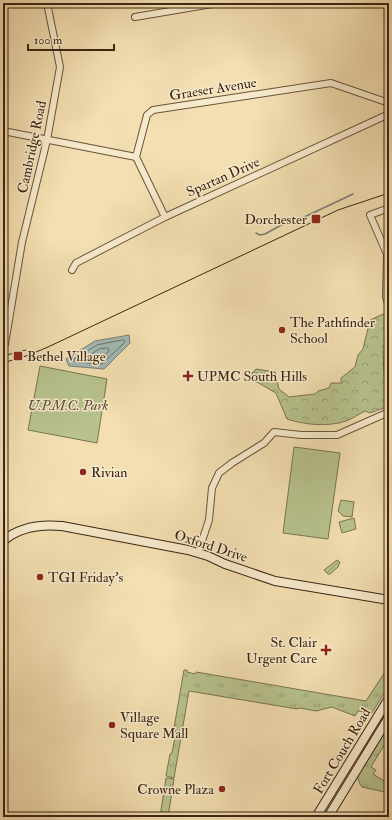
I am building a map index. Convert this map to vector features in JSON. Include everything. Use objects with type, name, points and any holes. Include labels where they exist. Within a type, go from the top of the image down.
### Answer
[{"type":"street","name":"Cambridge Road","points":[[4,344],[22,242],[47,140],[60,67],[47,3]]},
{"type":"street","points":[[135,17],[218,3]]},
{"type":"street","name":"Graeser Avenue","points":[[136,157],[147,115],[154,110],[331,83],[389,103]]},
{"type":"street","name":"Spartan Drive","points":[[72,270],[76,263],[165,217],[389,114]]},
{"type":"street","points":[[3,131],[136,157],[165,217]]},
{"type":"street","points":[[389,208],[370,215],[387,254],[386,296],[389,308]]},
{"type":"street","points":[[198,553],[209,520],[212,488],[219,473],[232,463],[264,443],[274,432],[301,435],[337,435],[389,412]]},
{"type":"street","name":"Oxford Drive","points":[[4,538],[29,528],[52,525],[90,530],[176,547],[198,553],[275,581],[389,600]]},
{"type":"street","name":"Fort Couch Road","points":[[316,817],[389,698]]},
{"type":"street","name":"Fort Couch Road","points":[[328,817],[389,717]]},
{"type":"green space","points":[[388,312],[389,326],[387,328],[387,349],[383,351],[385,391],[389,391],[389,406],[370,413],[365,411],[339,423],[324,425],[301,423],[287,419],[276,393],[248,377],[256,369],[275,372],[279,389],[289,397],[315,394],[318,391],[329,388],[331,383],[341,383],[341,378],[355,367],[358,355],[363,349],[370,320]]},
{"type":"green space","name":"U.P.M.C. Park","points":[[40,366],[107,379],[97,443],[28,430]]},
{"type":"green space","points":[[294,447],[340,453],[328,539],[283,533]]},
{"type":"green space","points":[[341,500],[354,502],[352,517],[343,516],[338,511]]},
{"type":"green space","points":[[354,518],[356,529],[342,533],[339,522]]},
{"type":"green space","points":[[337,560],[340,562],[338,567],[328,574],[324,570]]},
{"type":"green space","points":[[389,666],[389,685],[372,713],[358,711],[355,716],[332,707],[316,711],[300,708],[297,709],[189,691],[174,778],[166,776],[176,732],[174,728],[184,670],[195,674],[196,672],[366,701]]},
{"type":"green space","points":[[389,724],[389,737],[371,767],[376,770],[373,774],[389,784],[389,793],[362,787],[358,775]]},
{"type":"green space","points":[[166,778],[174,779],[168,817],[160,817]]},
{"type":"water","points":[[129,335],[130,343],[104,369],[69,366],[66,359],[95,341]]},
{"type":"waterway","points":[[256,233],[260,235],[265,234],[285,223],[298,220],[353,194]]},
{"type":"tram line","points":[[3,363],[48,347],[338,210],[389,193]]},
{"type":"tram line","points":[[3,356],[26,350]]},
{"type":"place","name":"Dorchester","points":[[316,219]]},
{"type":"place","name":"The Pathfinder School","points":[[282,330]]},
{"type":"place","name":"Bethel Village","points":[[18,356]]},
{"type":"place","name":"UPMC South Hills","points":[[188,376]]},
{"type":"place","name":"Rivian","points":[[83,472]]},
{"type":"place","name":"TGI Friday's","points":[[40,577]]},
{"type":"place","name":"St. Clair Urgent Care","points":[[326,650]]},
{"type":"place","name":"Village Square Mall","points":[[112,725]]},
{"type":"place","name":"Crowne Plaza","points":[[222,789]]}]
